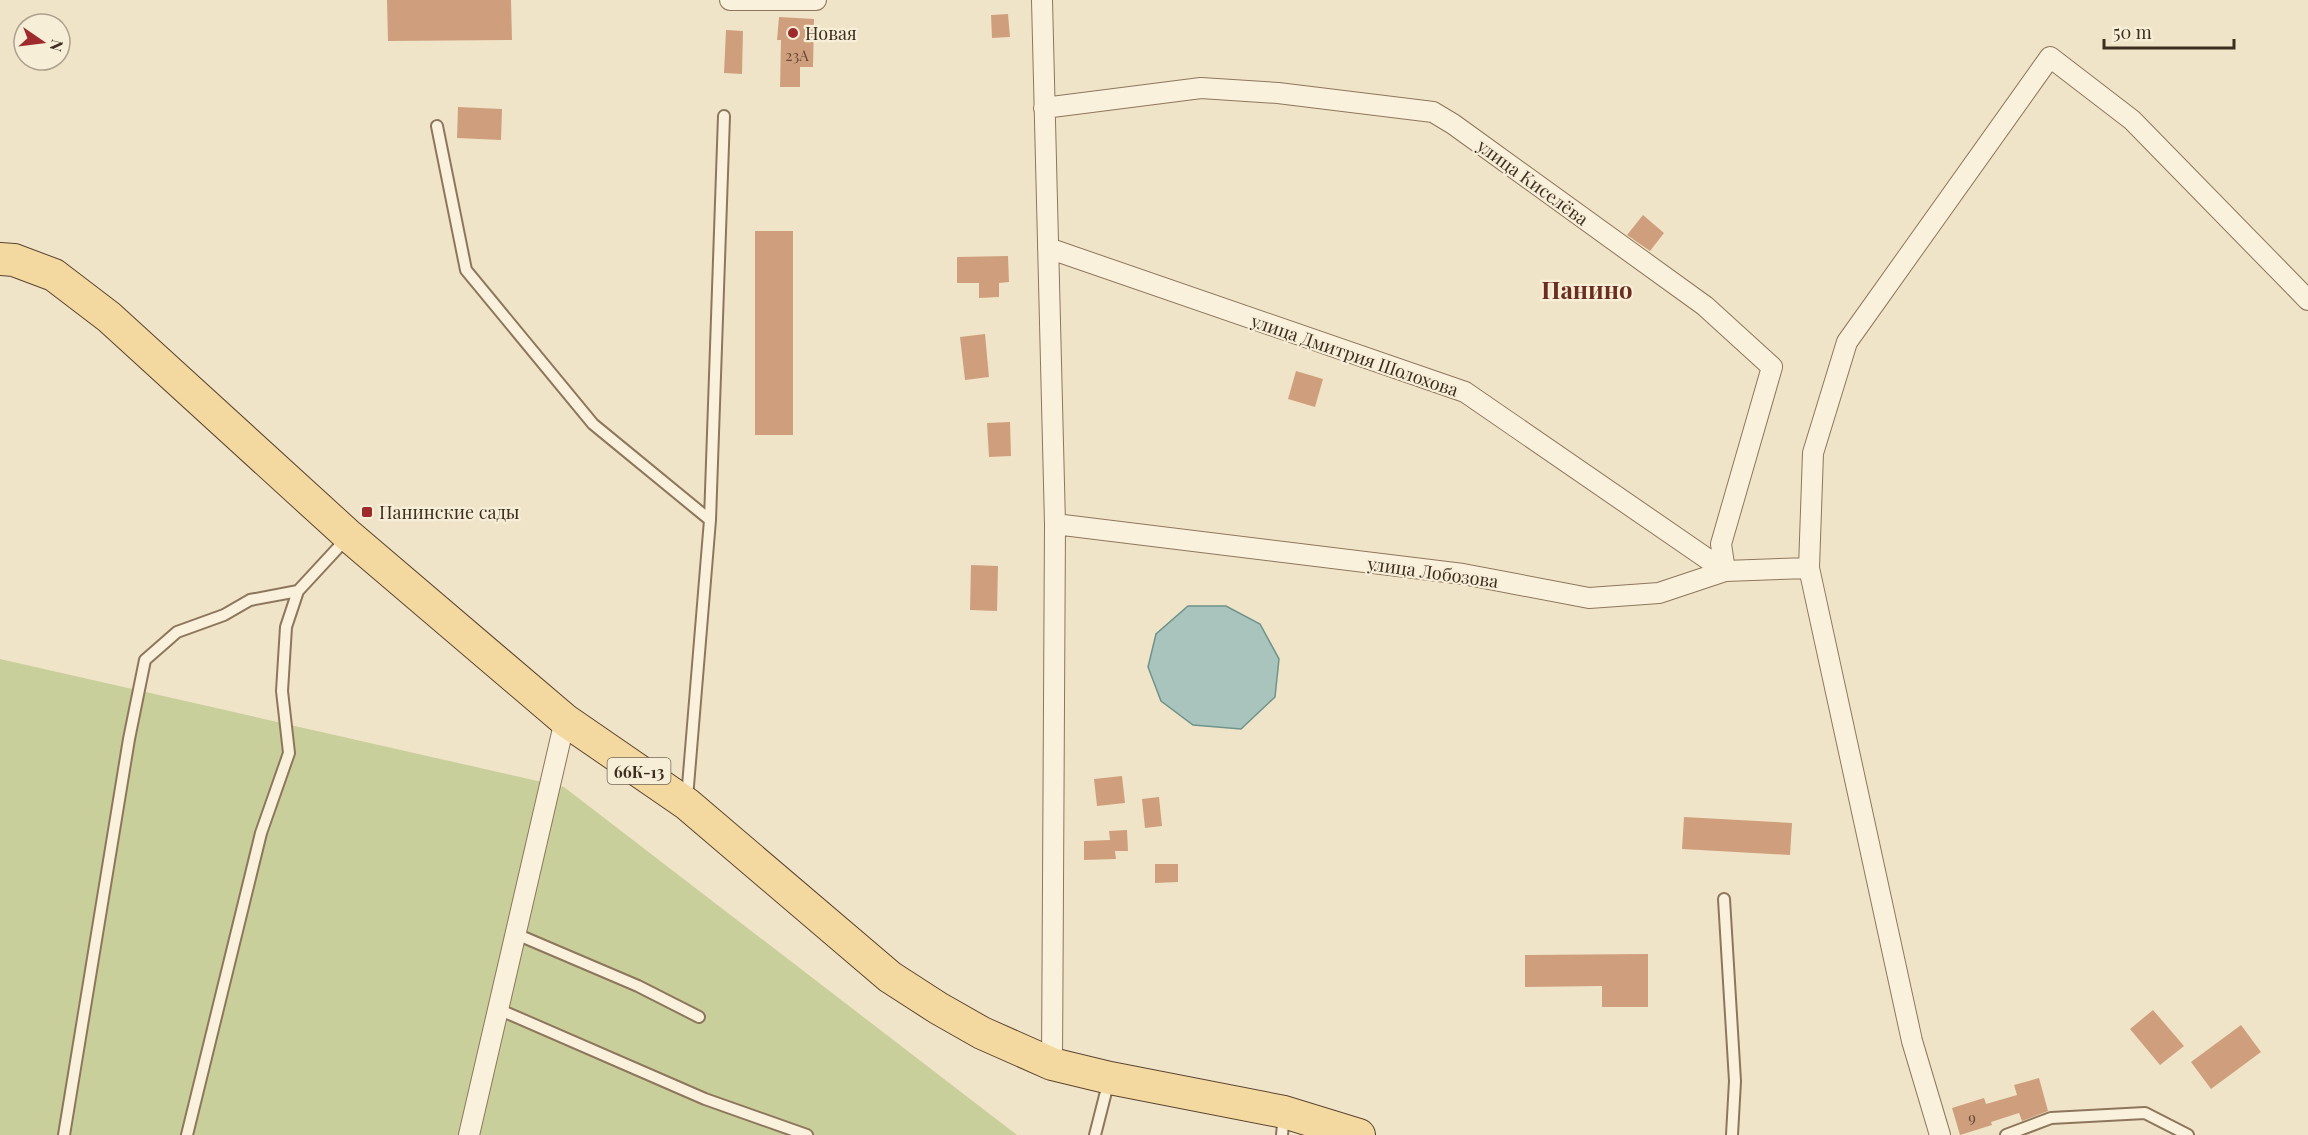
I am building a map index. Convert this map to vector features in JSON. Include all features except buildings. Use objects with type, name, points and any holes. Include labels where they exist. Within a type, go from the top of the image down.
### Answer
[{"type":"main road","name":"66К-13","points":[[0,259],[14,260],[54,275],[109,316],[349,536],[565,720],[687,804],[890,977],[938,1008],[982,1033],[1052,1064],[1283,1124],[1359,1135]]},
{"type":"street","points":[[730,0],[816,0]]},
{"type":"street","points":[[1042,0],[1054,525],[1052,1064]]},
{"type":"street","points":[[1940,1135],[1912,1041],[1809,568],[1813,453],[1846,342],[2050,57],[2132,120],[2308,300]]},
{"type":"street","name":"улица Киселёва","points":[[1044,108],[1201,88],[1278,93],[1433,112],[1453,124],[1706,306],[1772,367],[1721,544],[1725,571]]},
{"type":"street","name":"улица Дмитрия Шолохова","points":[[1048,248],[1465,392],[1725,571]]},
{"type":"street","name":"улица Лобозова","points":[[1054,525],[1463,574],[1589,598],[1659,593],[1725,571],[1809,568]]},
{"type":"street","points":[[469,1135],[565,720]]},
{"type":"lane","points":[[687,804],[710,520],[724,116]]},
{"type":"lane","points":[[437,126],[466,270],[593,424],[710,520]]},
{"type":"lane","points":[[187,1135],[261,833],[289,753],[282,691],[286,627],[298,591],[349,536]]},
{"type":"lane","points":[[64,1135],[129,739],[145,660],[177,632],[224,615],[250,600],[298,591]]},
{"type":"lane","points":[[1724,899],[1735,1081],[1732,1135]]},
{"type":"lane","points":[[516,934],[638,986],[699,1017]]},
{"type":"lane","points":[[498,1009],[705,1099],[807,1135]]},
{"type":"lane","points":[[1095,1135],[1110,1078]]},
{"type":"lane","points":[[2006,1135],[2051,1118],[2145,1113],[2188,1135]]},
{"type":"green space","points":[[0,659],[564,787],[1017,1135],[0,1135]]},
{"type":"water","points":[[1188,606],[1226,606],[1260,624],[1279,659],[1275,697],[1241,729],[1193,725],[1161,701],[1148,667],[1156,634]]},
{"type":"place","name":"Новая","points":[[793,33]]},
{"type":"place","name":"Панинские сады","points":[[367,512]]},
{"type":"district","name":"Панино","points":[[1587,289]]}]
